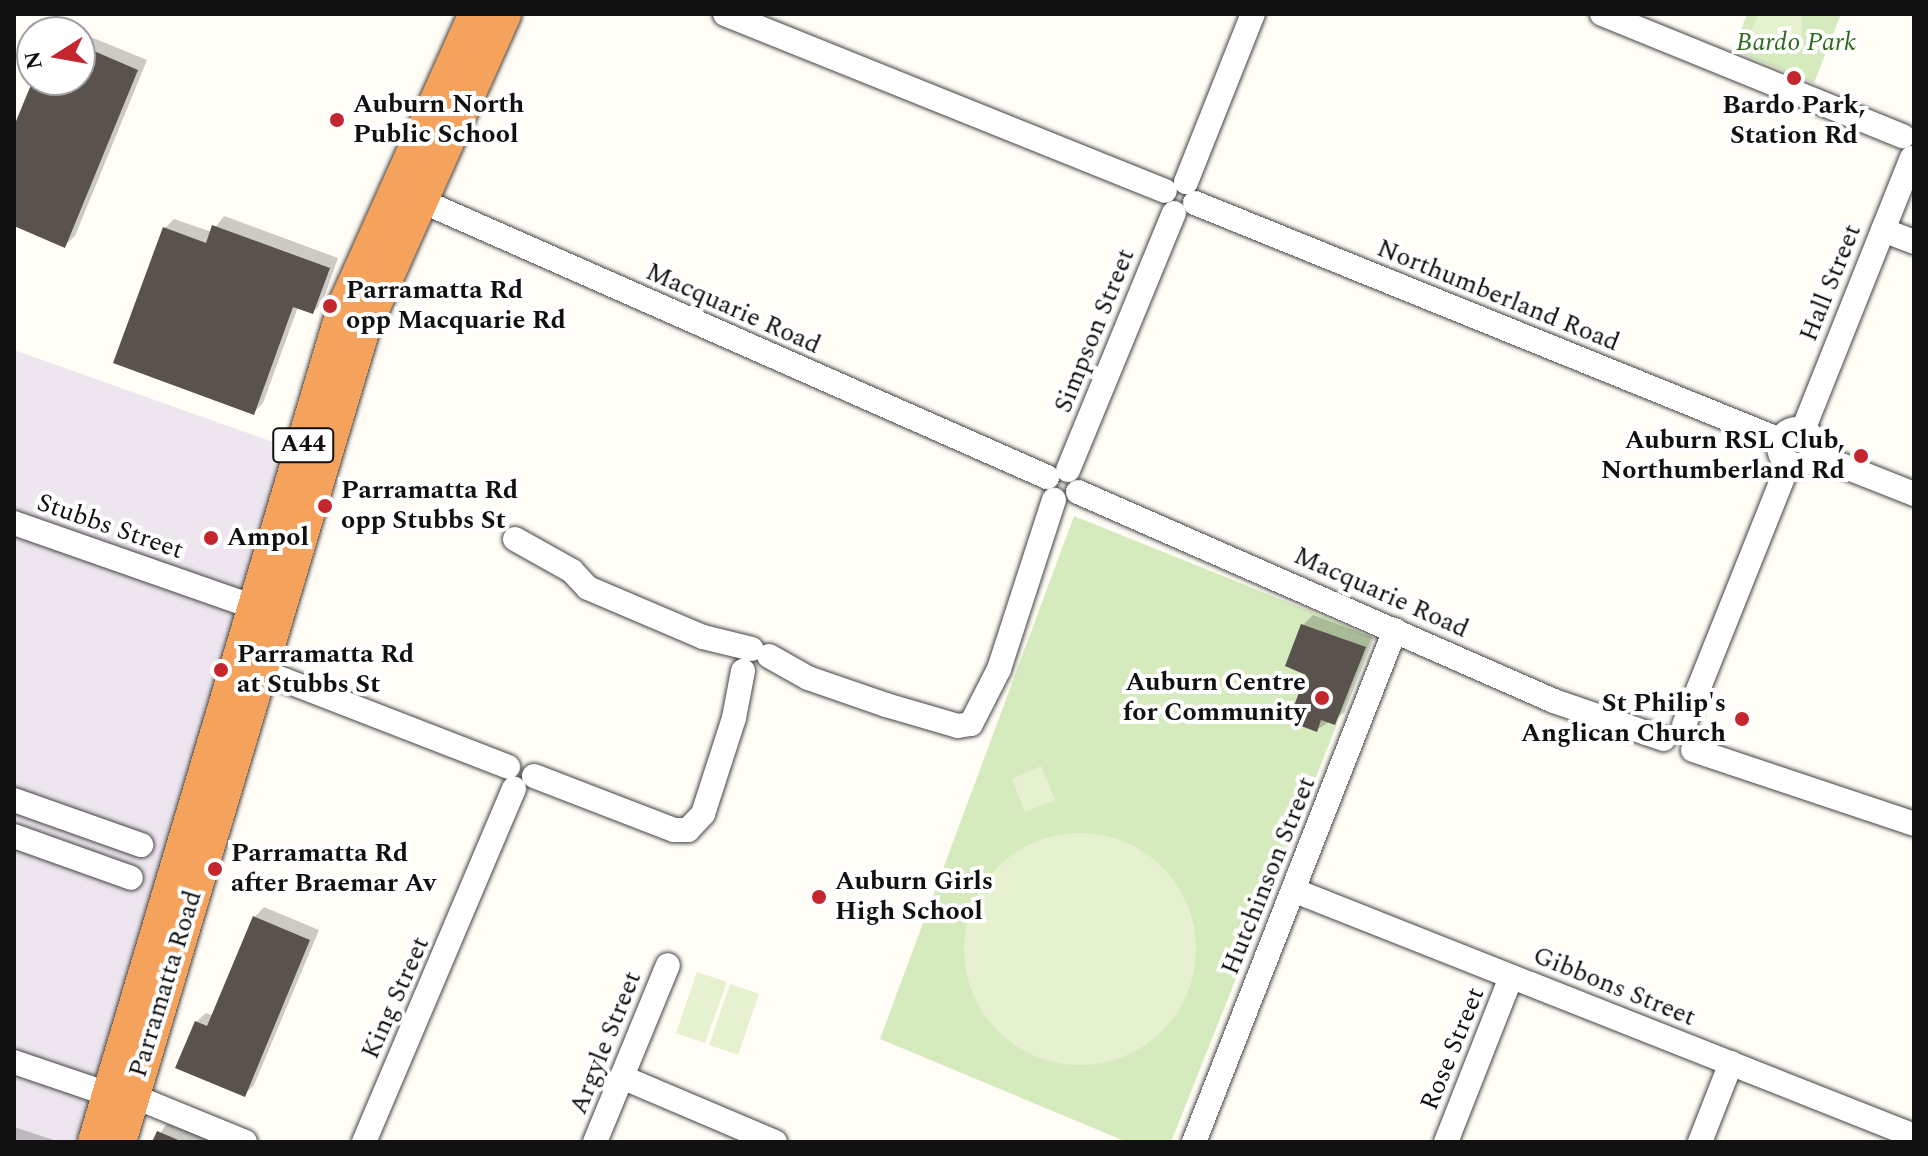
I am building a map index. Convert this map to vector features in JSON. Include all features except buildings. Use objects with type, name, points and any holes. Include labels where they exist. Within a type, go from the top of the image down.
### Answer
[{"type":"highway","name":"Parramatta Road","points":[[119,1142],[120,1095],[266,611],[408,195],[476,14]]},
{"type":"highway","name":"Parramatta Road","points":[[408,195],[504,14]]},
{"type":"highway","name":"Parramatta Road","points":[[95,1142],[120,1095],[261,671],[266,611]]},
{"type":"street","name":"Northumberland Road","points":[[725,14],[1180,197],[1785,451]]},
{"type":"street","name":"Simpson Street","points":[[756,665],[808,678],[958,726],[979,725],[1062,484],[1253,14]]},
{"type":"street","points":[[1602,14],[1911,145]]},
{"type":"street","name":"Hall Street","points":[[1803,430],[1883,230],[1911,145]]},
{"type":"street","name":"Macquarie Road","points":[[408,195],[1554,701],[1674,732],[1674,755],[1693,750],[1914,824]]},
{"type":"street","points":[[1883,230],[1914,242]]},
{"type":"street","points":[[1674,732],[1785,451],[1788,431],[1803,430],[1813,438],[1813,454],[1802,464],[1785,451]]},
{"type":"street","points":[[1813,454],[1914,494]]},
{"type":"street","name":"Stubbs Street","points":[[14,523],[266,611]]},
{"type":"street","points":[[261,671],[518,777],[674,830],[688,830],[699,823],[734,718],[756,665],[703,637],[588,588],[572,571],[515,539]]},
{"type":"street","name":"Hutchinson Street","points":[[1194,1142],[1395,630]]},
{"type":"street","name":"King Street","points":[[364,1142],[518,777]]},
{"type":"street","points":[[14,800],[141,845]]},
{"type":"street","points":[[43,847],[54,814]]},
{"type":"street","points":[[77,859],[88,826]]},
{"type":"street","points":[[14,836],[131,878]]},
{"type":"street","name":"Gibbons Street","points":[[1293,890],[1914,1136]]},
{"type":"street","name":"Argyle Street","points":[[595,1142],[624,1078],[668,965]]},
{"type":"street","name":"Rose Street","points":[[1446,1142],[1511,977]]},
{"type":"street","points":[[14,1062],[120,1095],[245,1142]]},
{"type":"street","points":[[1700,1142],[1731,1063]]},
{"type":"street","points":[[624,1078],[775,1142]]},
{"type":"shaded area","points":[[14,350],[287,447],[78,1142],[14,1142]]},
{"type":"green space","name":"Bardo Park","points":[[1747,14],[1841,14],[1814,83],[1733,50]]},
{"type":"green space","points":[[1758,14],[1801,14],[1802,43],[1746,45]]},
{"type":"green space","points":[[1074,516],[1372,636],[1171,1142],[1127,1142],[880,1039]]},
{"type":"green space","points":[[1041,766],[1055,800],[1025,812],[1012,779]]},
{"type":"green space","points":[[1080,833],[1125,841],[1145,852],[1162,867],[1177,884],[1188,904],[1196,949],[1188,994],[1177,1014],[1162,1031],[1145,1046],[1125,1057],[1080,1065],[1035,1057],[1015,1046],[998,1031],[983,1014],[972,994],[964,949],[972,904],[983,884],[998,867],[1015,852],[1035,841]]},
{"type":"green space","points":[[697,972],[727,982],[705,1043],[676,1033]]},
{"type":"green space","points":[[730,984],[759,994],[738,1055],[709,1045]]},
{"type":"place","name":"Bardo Park, Station Rd","points":[[1794,78]]},
{"type":"place","name":"Auburn North Public School","points":[[337,120]]},
{"type":"place","name":"Parramatta Rd opp Macquarie Rd","points":[[330,306]]},
{"type":"place","name":"Auburn RSL Club, Northumberland Rd","points":[[1861,456]]},
{"type":"place","name":"Parramatta Rd opp Stubbs St","points":[[325,506]]},
{"type":"place","name":"Ampol","points":[[211,538]]},
{"type":"place","name":"Parramatta Rd at Stubbs St","points":[[221,670]]},
{"type":"place","name":"Auburn Centre for Community","points":[[1322,698]]},
{"type":"place","name":"St Philip's Anglican Church","points":[[1742,719]]},
{"type":"place","name":"Parramatta Rd after Braemar Av","points":[[215,869]]},
{"type":"place","name":"Auburn Girls High School","points":[[819,897]]}]
